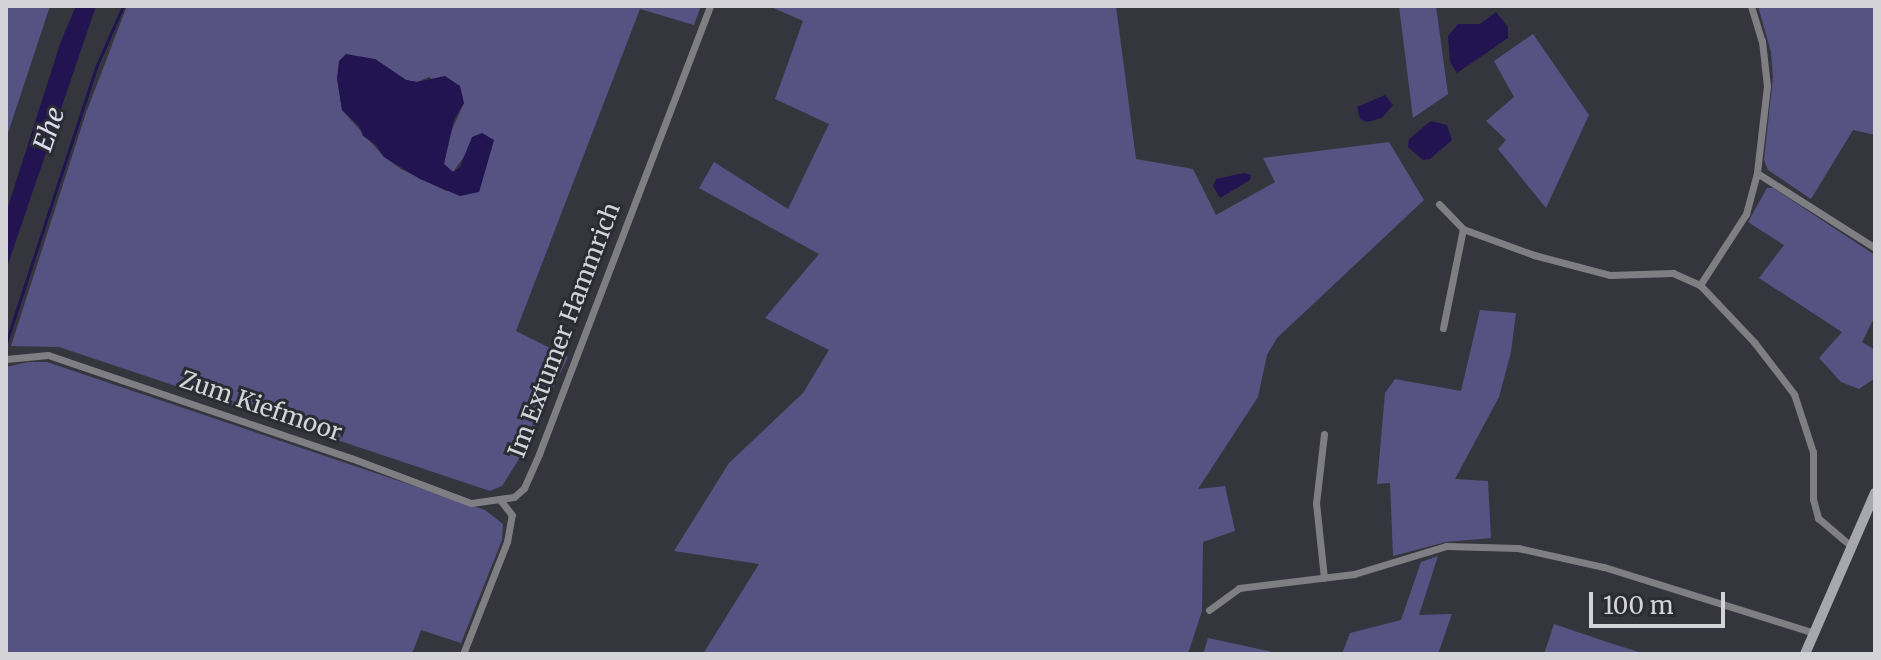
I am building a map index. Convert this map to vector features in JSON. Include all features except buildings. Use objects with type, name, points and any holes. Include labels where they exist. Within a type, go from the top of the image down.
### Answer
[{"type":"main road","points":[[1805,654],[1875,493]]},
{"type":"street","name":"Im Extumer Hammrich","points":[[501,501],[524,488],[539,454],[710,6]]},
{"type":"street","points":[[1700,285],[1746,214],[1757,173],[1767,86],[1762,41],[1751,6]]},
{"type":"street","points":[[1757,173],[1875,248]]},
{"type":"street","points":[[1439,204],[1463,229],[1534,255],[1610,275],[1673,273],[1700,285],[1754,342],[1794,394],[1813,452],[1813,499],[1818,518],[1851,546]]},
{"type":"street","points":[[1443,328],[1463,229]]},
{"type":"street","name":"Zum Kiefmoor","points":[[6,359],[48,355],[351,458],[471,503],[501,501]]},
{"type":"street","points":[[1324,434],[1316,503],[1324,578]]},
{"type":"street","points":[[463,654],[507,542],[512,515],[501,501]]},
{"type":"street","points":[[1209,610],[1239,588],[1354,574],[1446,546],[1518,548],[1604,567],[1814,633]]},
{"type":"shaded area","points":[[6,6],[50,6],[6,139]]},
{"type":"shaded area","points":[[127,6],[701,6],[694,25],[640,9],[516,331],[568,357],[519,459],[502,486],[490,491],[59,347],[11,346],[86,113]],"holes":[[[375,59],[406,80],[417,82],[429,77],[464,103],[448,138],[444,164],[453,172],[465,155],[494,140],[479,192],[446,191],[401,169],[384,157],[342,110],[337,78]]]},
{"type":"shaded area","points":[[769,6],[1116,6],[1136,159],[1193,169],[1216,215],[1275,182],[1263,158],[1389,142],[1424,200],[1277,338],[1267,355],[1258,397],[1198,489],[1225,486],[1235,531],[1203,542],[1202,611],[1188,654],[703,654],[759,564],[674,551],[729,463],[803,393],[829,350],[765,318],[819,254],[699,188],[714,162],[788,209],[829,124],[775,99],[803,21]]},
{"type":"shaded area","points":[[1399,6],[1436,6],[1448,94],[1413,118]]},
{"type":"shaded area","points":[[1758,6],[1875,6],[1875,135],[1853,130],[1811,199],[1768,170],[1764,160],[1773,77],[1771,52]]},
{"type":"shaded area","points":[[1533,34],[1589,115],[1546,208],[1498,149],[1506,140],[1486,121],[1514,97],[1494,61]]},
{"type":"shaded area","points":[[1767,188],[1773,188],[1875,255],[1875,316],[1862,342],[1875,350],[1875,378],[1859,389],[1841,382],[1819,358],[1842,332],[1759,278],[1784,245],[1748,222]]},
{"type":"shaded area","points":[[1480,310],[1516,313],[1511,352],[1499,397],[1455,479],[1488,481],[1491,538],[1446,542],[1393,556],[1390,483],[1377,484],[1385,393],[1395,379],[1461,391]]},
{"type":"shaded area","points":[[47,362],[485,510],[503,524],[502,540],[461,643],[421,630],[412,654],[6,654],[6,367]]},
{"type":"shaded area","points":[[1438,556],[1419,615],[1452,614],[1438,654],[1342,654],[1350,633],[1401,620],[1421,562]]},
{"type":"shaded area","points":[[1554,624],[1610,643],[1645,654],[1544,654]]},
{"type":"shaded area","points":[[1208,638],[1282,654],[1203,654]]},
{"type":"water","name":"Ehe","points":[[76,6],[96,6],[6,270],[6,213],[61,41]]},
{"type":"water","points":[[1496,12],[1508,27],[1508,38],[1457,73],[1450,62],[1448,36],[1458,24],[1480,24]]},
{"type":"water","points":[[346,54],[375,59],[406,80],[417,82],[445,76],[460,86],[464,103],[454,120],[444,164],[453,172],[460,167],[472,137],[482,133],[494,140],[479,192],[460,196],[420,179],[384,157],[376,145],[363,136],[359,126],[342,110],[337,78],[339,61]]},
{"type":"water","points":[[1385,95],[1393,105],[1382,118],[1367,122],[1360,119],[1357,107]]},
{"type":"water","points":[[1431,121],[1447,125],[1452,140],[1430,159],[1423,160],[1408,147],[1409,139]]},
{"type":"water","points":[[1244,173],[1251,175],[1250,180],[1220,198],[1213,186],[1216,179]]},
{"type":"waterway","name":"Ehe","points":[[6,343],[97,65],[123,6]]}]
